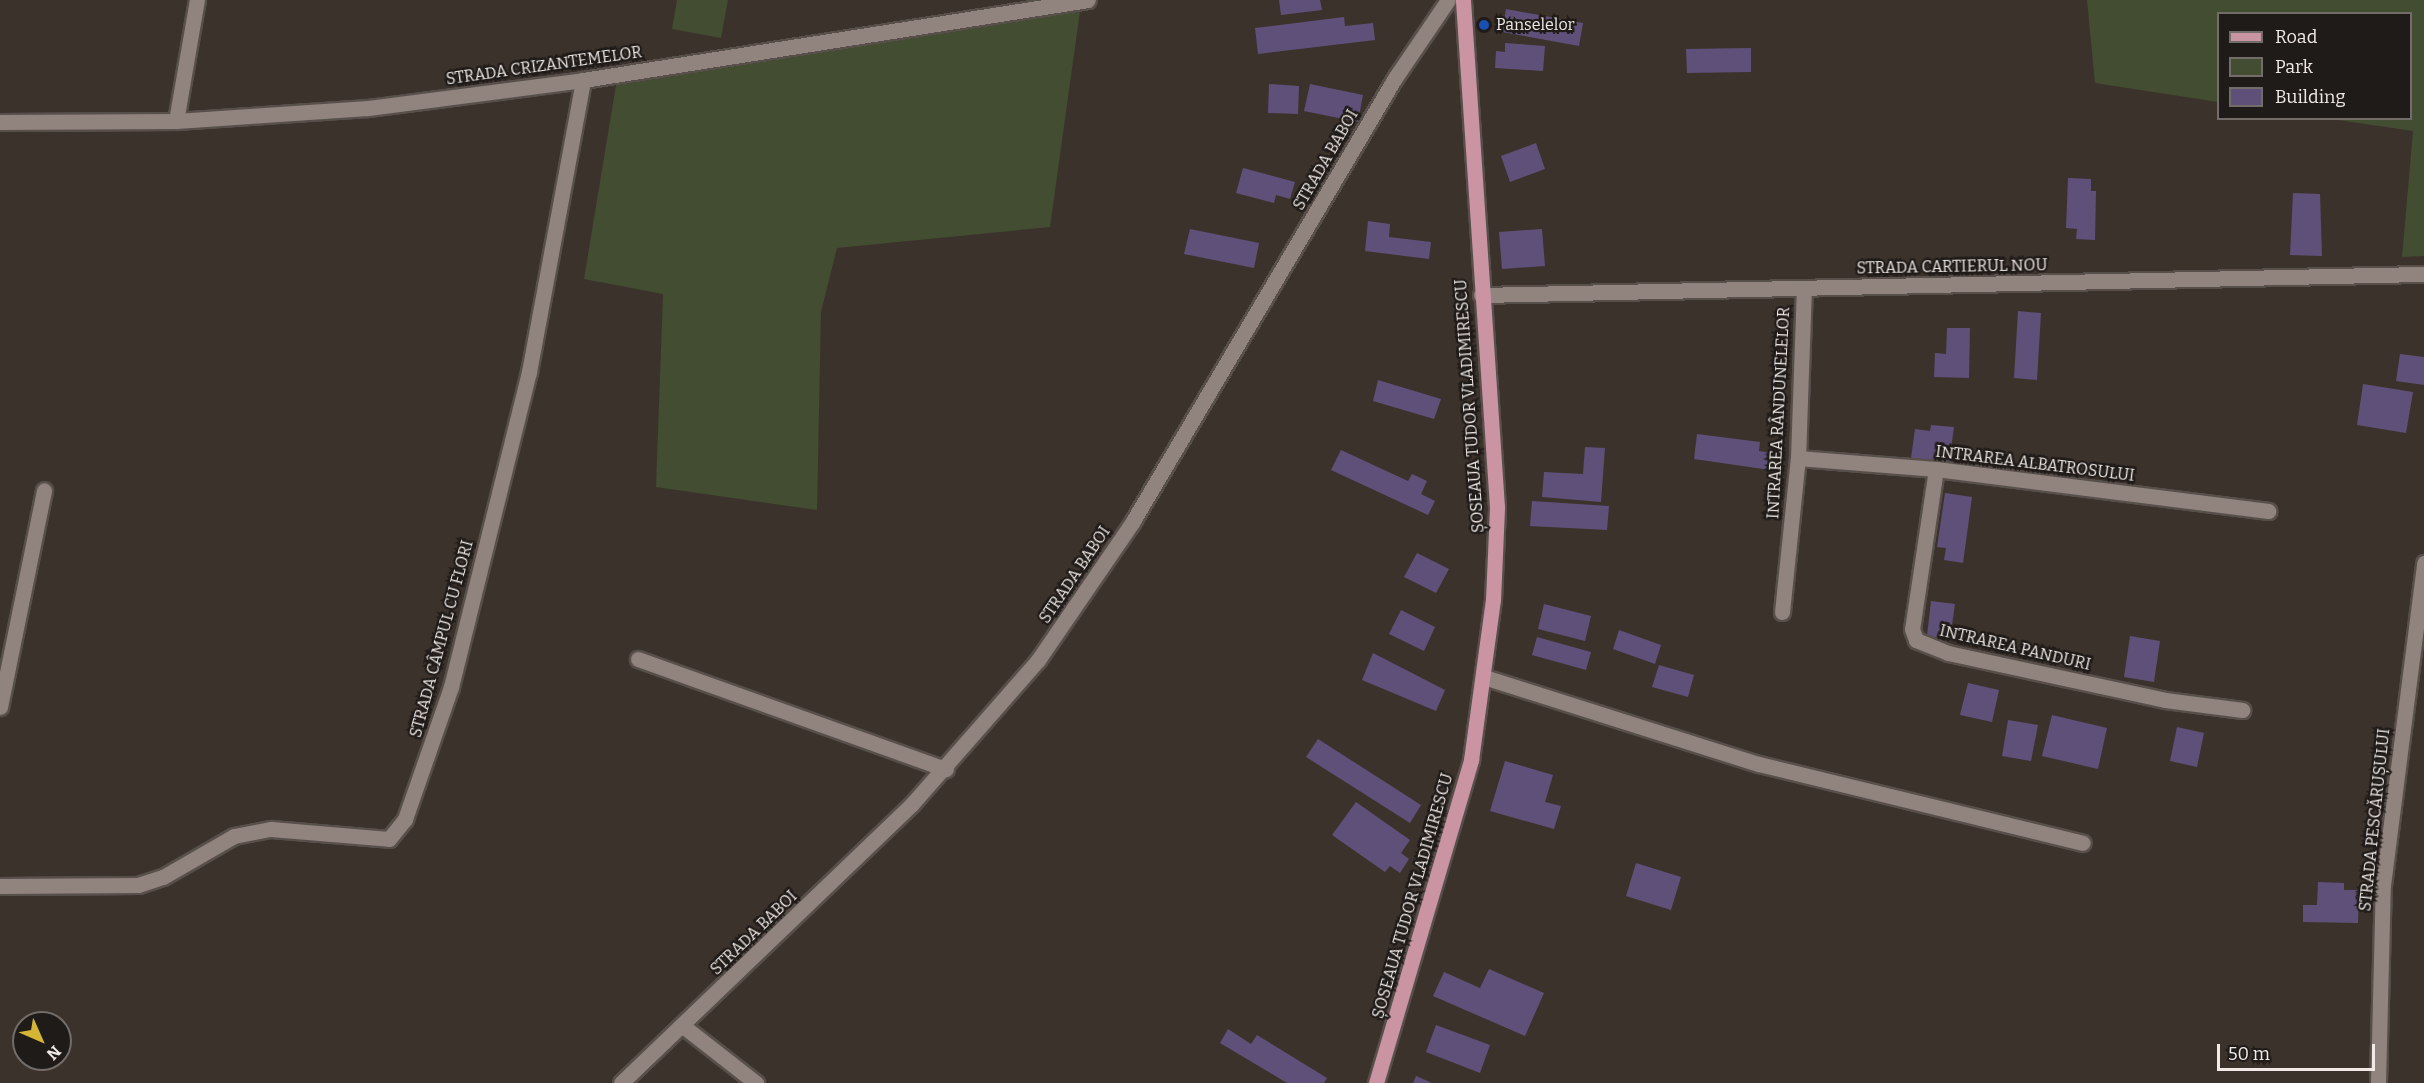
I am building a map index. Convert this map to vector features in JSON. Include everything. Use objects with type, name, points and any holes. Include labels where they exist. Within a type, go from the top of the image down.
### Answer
[{"type":"main road","name":"ȘOSEAUA TUDOR VLADIMIRESCU","points":[[1376,1083],[1446,860],[1471,760],[1484,677],[1497,507],[1463,0]]},
{"type":"street","points":[[176,121],[197,0]]},
{"type":"street","name":"STRADA CRIZANTEMELOR","points":[[0,122],[176,121],[368,108],[583,80],[1088,0]]},
{"type":"street","name":"STRADA BABOI","points":[[621,1083],[683,1026],[946,769],[1038,660],[1089,588],[1448,0]]},
{"type":"street","name":"STRADA CÂMPUL CU FLORI","points":[[0,886],[138,885],[163,877],[234,836],[271,829],[390,839],[405,819],[451,687],[526,383],[583,80]]},
{"type":"street","name":"STRADA CARTIERUL NOU","points":[[1481,295],[2424,274]]},
{"type":"street","name":"INTRAREA RÂNDUNELELOR","points":[[1782,612],[1798,458],[1804,288]]},
{"type":"street","name":"INTRAREA ALBATROSULUI","points":[[1798,458],[1936,469],[2268,511]]},
{"type":"street","name":"INTRAREA PANDURI","points":[[1936,469],[1912,629],[1916,639],[1948,653],[2165,700],[2242,710]]},
{"type":"street","points":[[0,707],[44,490]]},
{"type":"street","name":"STRADA PESCĂRUȘULUI","points":[[2378,1083],[2384,885],[2424,563]]},
{"type":"street","points":[[638,659],[946,769]]},
{"type":"street","points":[[1484,677],[1759,764],[2082,843]]},
{"type":"street","points":[[683,1026],[756,1083]]},
{"type":"green space","points":[[677,0],[728,0],[721,38],[672,29]]},
{"type":"green space","points":[[2087,0],[2424,0],[2424,256],[2402,257],[2413,131],[2338,120],[2412,120],[2412,12],[2217,12],[2217,102],[2095,83]]},
{"type":"green space","points":[[1080,11],[1050,227],[837,248],[821,312],[817,510],[656,487],[663,294],[584,279],[616,85]]},
{"type":"building","points":[[1279,0],[1320,0],[1322,10],[1281,15]]},
{"type":"building","points":[[1506,9],[1583,23],[1579,46],[1502,32]]},
{"type":"building","points":[[1344,17],[1345,26],[1373,23],[1375,40],[1258,54],[1255,28]]},
{"type":"building","points":[[1505,43],[1545,46],[1543,71],[1495,68],[1496,51],[1505,52]]},
{"type":"building","points":[[1751,48],[1751,72],[1687,73],[1686,49]]},
{"type":"building","points":[[1269,84],[1299,86],[1298,114],[1268,113]]},
{"type":"building","points":[[1310,84],[1363,95],[1358,122],[1304,111]]},
{"type":"building","points":[[1536,143],[1545,169],[1510,182],[1501,156]]},
{"type":"building","points":[[1243,168],[1295,182],[1290,199],[1276,195],[1274,203],[1236,193]]},
{"type":"building","points":[[2068,178],[2091,179],[2091,191],[2096,191],[2095,240],[2076,239],[2077,229],[2066,228]]},
{"type":"building","points":[[2293,193],[2320,194],[2322,256],[2290,255]]},
{"type":"building","points":[[1368,221],[1390,224],[1389,237],[1431,242],[1429,259],[1365,251]]},
{"type":"building","points":[[1190,229],[1259,243],[1254,268],[1184,254]]},
{"type":"building","points":[[1542,229],[1545,266],[1502,269],[1499,232]]},
{"type":"building","points":[[2018,311],[2041,313],[2037,380],[2014,378]]},
{"type":"building","points":[[1947,328],[1970,328],[1969,378],[1934,377],[1935,353],[1946,354]]},
{"type":"building","points":[[2400,354],[2424,357],[2424,385],[2396,381]]},
{"type":"building","points":[[1378,380],[1441,399],[1434,419],[1373,401]]},
{"type":"building","points":[[2363,384],[2413,392],[2406,433],[2357,425]]},
{"type":"building","points":[[1931,425],[1954,427],[1949,463],[1911,458],[1915,429],[1930,431]]},
{"type":"building","points":[[1697,434],[1760,442],[1759,451],[1772,453],[1770,470],[1694,459]]},
{"type":"building","points":[[1585,447],[1605,448],[1601,502],[1542,497],[1544,472],[1583,474]]},
{"type":"building","points":[[1341,450],[1408,481],[1412,474],[1427,481],[1421,494],[1435,501],[1428,515],[1331,470]]},
{"type":"building","points":[[1945,493],[1972,497],[1963,563],[1944,560],[1946,548],[1937,547]]},
{"type":"building","points":[[1532,501],[1609,506],[1607,530],[1530,526]]},
{"type":"building","points":[[1417,553],[1449,569],[1436,593],[1404,577]]},
{"type":"building","points":[[1931,601],[1955,604],[1950,639],[1927,636]]},
{"type":"building","points":[[1544,604],[1591,616],[1585,641],[1538,629]]},
{"type":"building","points":[[1401,610],[1435,627],[1424,651],[1389,634]]},
{"type":"building","points":[[1619,630],[1661,645],[1655,664],[1613,649]]},
{"type":"building","points":[[2130,636],[2160,641],[2154,682],[2124,677]]},
{"type":"building","points":[[1537,637],[1591,652],[1586,670],[1532,655]]},
{"type":"building","points":[[1373,653],[1445,690],[1436,711],[1362,680]]},
{"type":"building","points":[[1659,665],[1694,675],[1688,697],[1652,687]]},
{"type":"building","points":[[1968,683],[1999,690],[1992,722],[1960,715]]},
{"type":"building","points":[[2052,715],[2107,728],[2098,769],[2042,756]]},
{"type":"building","points":[[2008,720],[2038,725],[2031,761],[2002,756]]},
{"type":"building","points":[[2177,727],[2204,733],[2197,767],[2170,761]]},
{"type":"building","points":[[1318,739],[1421,805],[1410,823],[1306,757]]},
{"type":"building","points":[[1505,761],[1553,775],[1545,802],[1561,806],[1554,829],[1490,811]]},
{"type":"building","points":[[1356,802],[1410,840],[1401,853],[1409,859],[1400,873],[1390,866],[1385,872],[1332,835]]},
{"type":"building","points":[[1636,863],[1681,877],[1671,910],[1626,896]]},
{"type":"building","points":[[2318,882],[2344,883],[2344,890],[2359,890],[2358,923],[2303,922],[2303,905],[2317,905]]},
{"type":"building","points":[[1489,969],[1544,993],[1525,1036],[1433,996],[1444,972],[1480,988]]},
{"type":"building","points":[[1436,1025],[1490,1045],[1480,1073],[1426,1052]]},
{"type":"building","points":[[1228,1029],[1251,1044],[1257,1035],[1327,1078],[1324,1083],[1287,1083],[1220,1043]]},
{"type":"building","points":[[1416,1076],[1432,1083],[1413,1083]]},
{"type":"place","name":"Panselelor","points":[[1484,25]]}]
